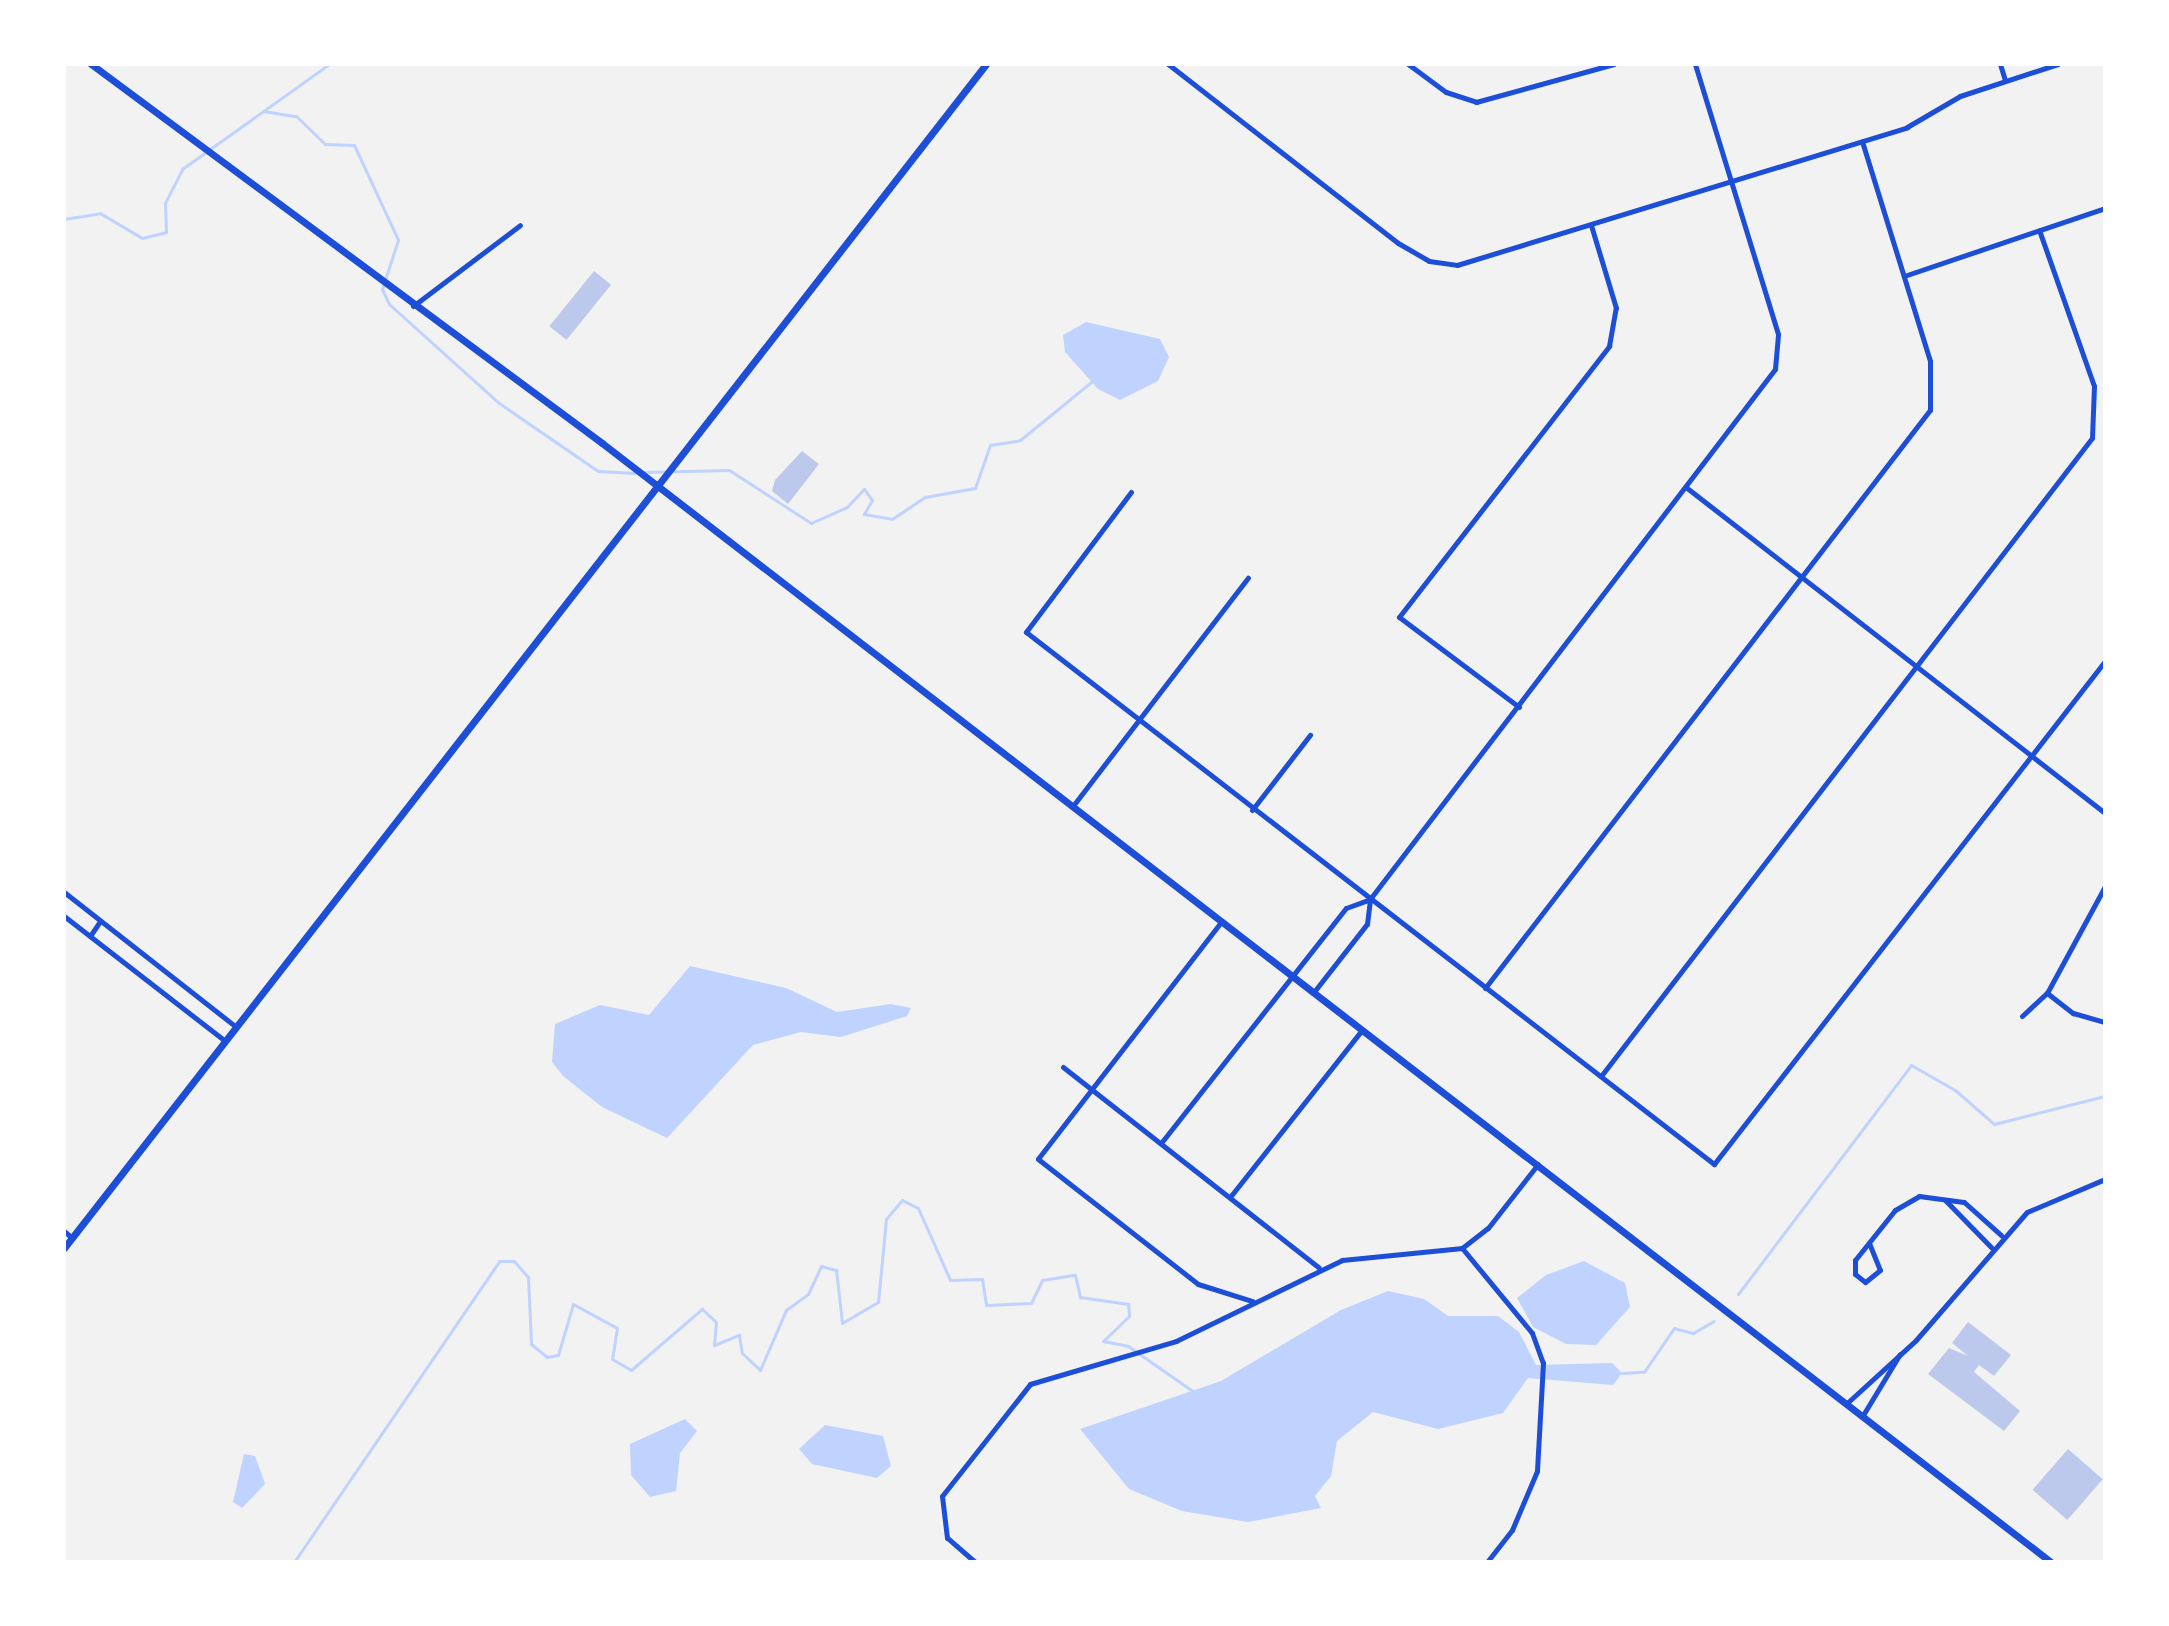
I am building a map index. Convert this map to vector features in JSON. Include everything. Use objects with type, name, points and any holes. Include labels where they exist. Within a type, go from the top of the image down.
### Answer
[{"type":"main road","points":[[91,64],[219,163],[660,487],[2051,1562]]},
{"type":"main road","points":[[64,1248],[660,487],[986,64]]},
{"type":"street","points":[[1168,64],[1429,261],[1457,265],[1862,141],[2005,80],[2058,64]]},
{"type":"street","points":[[1408,64],[1446,92],[1476,102],[1614,64]]},
{"type":"street","points":[[1313,993],[1367,924],[1370,899],[1762,393],[1779,358],[1773,314],[1695,64]]},
{"type":"street","points":[[2000,64],[2005,80]]},
{"type":"street","points":[[1485,988],[1803,579],[1930,410],[1933,375],[1862,141]]},
{"type":"street","points":[[1904,276],[2105,208]]},
{"type":"street","points":[[412,306],[441,277],[520,225]]},
{"type":"street","points":[[1519,707],[1399,617],[1609,346],[1616,308],[1591,225]]},
{"type":"street","points":[[1601,1076],[1918,666],[2094,430],[2094,386],[2039,230]]},
{"type":"street","points":[[1687,488],[2105,813]]},
{"type":"street","points":[[1131,492],[1026,632],[1252,810],[1714,1164],[2105,661]]},
{"type":"street","points":[[1072,808],[1248,578]]},
{"type":"street","points":[[1252,810],[1310,735]]},
{"type":"street","points":[[2022,1016],[2047,993],[2105,886]]},
{"type":"street","points":[[64,892],[236,1027]]},
{"type":"street","points":[[1161,1143],[1346,908],[1370,899]]},
{"type":"street","points":[[64,916],[225,1041]]},
{"type":"street","points":[[90,936],[100,921]]},
{"type":"street","points":[[1221,922],[1038,1159],[1198,1284],[1253,1301]]},
{"type":"street","points":[[2047,993],[2073,1013],[2105,1022]]},
{"type":"street","points":[[1230,1197],[1362,1030]]},
{"type":"street","points":[[1063,1067],[1319,1268]]},
{"type":"street","points":[[975,1562],[947,1538],[942,1496],[1024,1390],[1056,1371],[1176,1341],[1319,1268],[1382,1252],[1462,1248],[1488,1228],[1538,1164]]},
{"type":"street","points":[[1847,1403],[1901,1353],[2001,1235],[2048,1199],[2105,1179]]},
{"type":"street","points":[[1869,1243],[1880,1270],[1865,1282],[1852,1269],[1869,1243],[1907,1201],[1944,1199],[1975,1209],[2001,1235]]},
{"type":"street","points":[[1944,1199],[1991,1247]]},
{"type":"street","points":[[64,1231],[72,1238]]},
{"type":"street","points":[[1462,1248],[1532,1333],[1543,1363],[1537,1471],[1512,1530],[1487,1562]]},
{"type":"street","points":[[1863,1415],[1901,1353]]},
{"type":"water","points":[[1086,322],[1160,339],[1169,357],[1158,381],[1120,400],[1098,389],[1065,352],[1063,335]]},
{"type":"water","points":[[690,966],[786,988],[837,1012],[891,1004],[911,1008],[907,1016],[841,1037],[801,1032],[753,1045],[667,1138],[602,1107],[563,1076],[552,1062],[555,1024],[600,1005],[649,1015]]},
{"type":"water","points":[[1584,1261],[1625,1283],[1630,1307],[1596,1345],[1566,1344],[1533,1327],[1517,1298],[1546,1275]]},
{"type":"water","points":[[1388,1291],[1424,1299],[1448,1316],[1498,1316],[1519,1332],[1536,1365],[1612,1363],[1622,1373],[1613,1385],[1528,1378],[1503,1413],[1438,1429],[1373,1412],[1337,1441],[1331,1476],[1315,1496],[1321,1508],[1248,1522],[1182,1511],[1129,1489],[1080,1429],[1221,1381],[1341,1310]]},
{"type":"water","points":[[685,1419],[697,1431],[680,1453],[676,1491],[650,1497],[631,1475],[630,1444]]},
{"type":"water","points":[[825,1425],[883,1436],[891,1466],[877,1478],[812,1464],[799,1449]]},
{"type":"water","points":[[244,1454],[255,1456],[265,1484],[242,1508],[233,1502]]},
{"type":"building","points":[[594,271],[611,285],[566,340],[549,326]]},
{"type":"building","points":[[802,451],[819,464],[788,504],[772,491],[775,480]]},
{"type":"building","points":[[1968,1322],[2011,1355],[1994,1376],[1979,1365],[1974,1372],[2020,1411],[2004,1431],[1928,1374],[1949,1348],[1968,1356],[1952,1343]]},
{"type":"building","points":[[2068,1449],[2103,1479],[2067,1520],[2033,1490]]},
{"type":"waterway","points":[[64,219],[100,213],[142,238],[166,232],[165,203],[182,169],[329,64]]},
{"type":"waterway","points":[[263,111],[296,116],[325,144],[354,145],[398,240],[382,289],[389,304],[499,403],[598,471],[635,473]]},
{"type":"waterway","points":[[643,472],[729,470],[811,523],[847,507],[864,489],[872,500],[864,514],[892,519],[925,497],[975,488],[990,445],[1020,440],[1091,382]]},
{"type":"waterway","points":[[1738,1294],[1911,1065],[1955,1090],[1994,1124],[2105,1096]]},
{"type":"waterway","points":[[294,1562],[499,1261],[514,1261],[528,1277],[531,1344],[547,1357],[558,1355],[573,1304],[617,1328],[612,1359],[631,1370],[702,1309],[716,1322],[714,1345],[739,1335],[742,1353],[760,1370],[786,1310],[808,1294],[821,1266],[836,1270],[842,1323],[878,1302],[886,1219],[902,1200],[918,1208],[950,1280],[982,1279],[986,1305],[1031,1303],[1042,1280],[1075,1275],[1080,1297],[1128,1304],[1129,1316],[1103,1341],[1128,1346],[1191,1390]]},
{"type":"waterway","points":[[1622,1373],[1644,1372],[1674,1328],[1693,1333],[1714,1321]]}]
